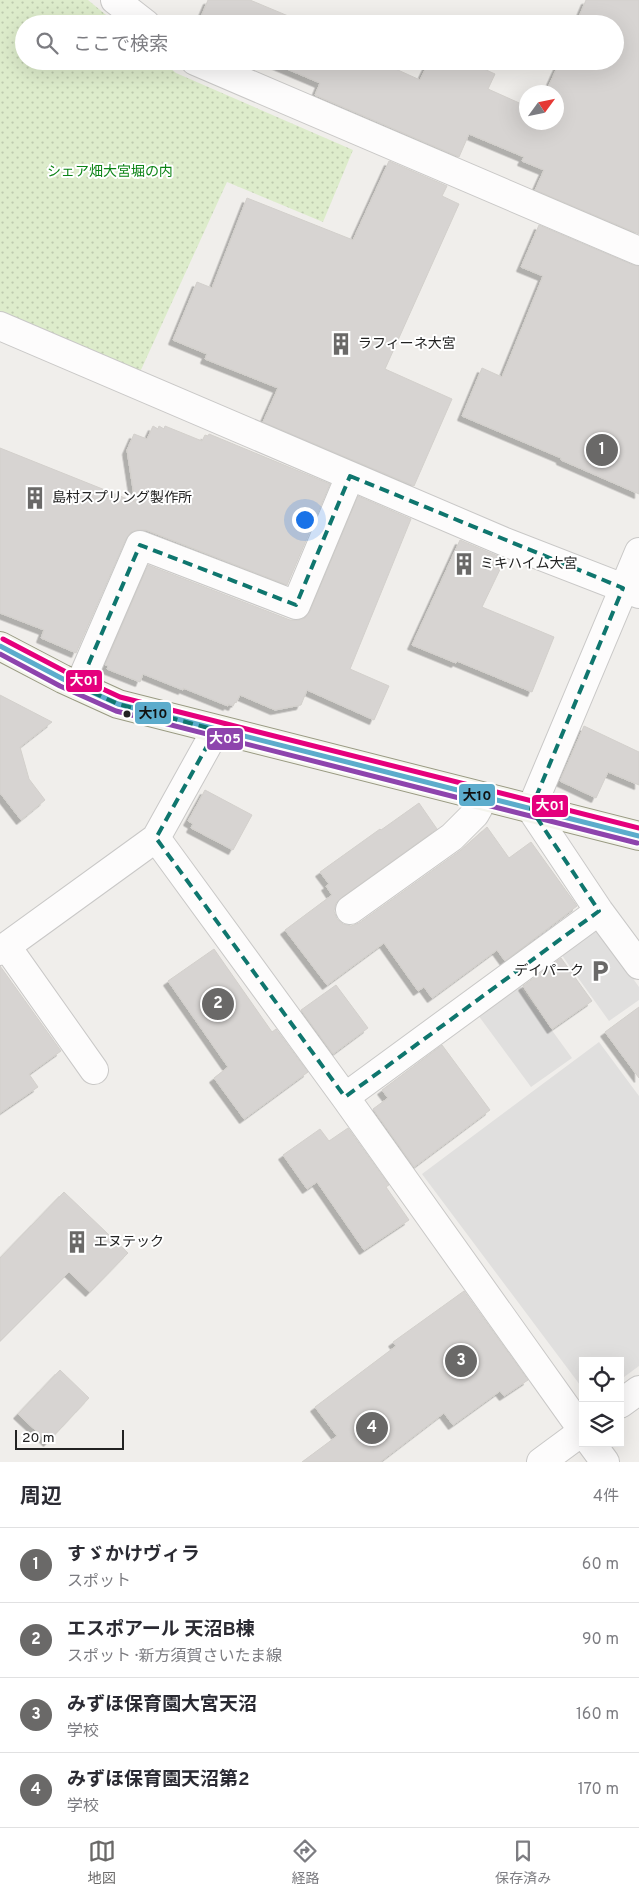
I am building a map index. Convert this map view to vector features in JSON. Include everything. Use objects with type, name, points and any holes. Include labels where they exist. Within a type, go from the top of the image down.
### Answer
[{"type":"main road","points":[[0,646],[63,680],[118,704],[639,836]]},
{"type":"street","points":[[116,0],[135,15]]},
{"type":"street","points":[[217,70],[639,251]]},
{"type":"street","points":[[0,326],[505,542],[631,591]]},
{"type":"street","points":[[79,686],[140,545],[296,605],[350,476]]},
{"type":"street","points":[[639,552],[631,591],[530,809],[599,911],[639,965]]},
{"type":"street","points":[[94,1070],[3,949],[156,838],[216,730]]},
{"type":"street","points":[[350,910],[452,837],[475,814],[484,798]]},
{"type":"street","points":[[156,838],[345,1097],[579,1425]]},
{"type":"street","points":[[345,1097],[599,911]]},
{"type":"street","points":[[623,1402],[639,1390]]},
{"type":"street","points":[[541,1462],[579,1434]]},
{"type":"street","points":[[594,1447],[605,1462]]},
{"type":"highlighted area","points":[[350,476],[623,588],[531,809],[599,911],[345,1097],[156,838],[216,730],[118,704],[79,686],[140,545],[296,605]]},
{"type":"green space","name":"シェア畑大宮堀の内","points":[[0,0],[88,0],[106,15],[15,15],[15,70],[172,70],[353,150],[323,222],[227,182],[140,372],[0,312]]},
{"type":"shaded area","name":"デイパーク","points":[[597,928],[639,987],[639,1000],[609,1021],[561,954]]},
{"type":"shaded area","points":[[519,985],[572,1058],[531,1087],[478,1015]]},
{"type":"shaded area","points":[[599,1042],[639,1096],[639,1366],[624,1377],[624,1357],[579,1357],[579,1384],[422,1174]]},
{"type":"building","points":[[208,0],[250,0],[286,15],[202,15]]},
{"type":"building","points":[[586,0],[639,0],[639,234],[535,190],[544,170],[522,161],[524,157],[469,134],[459,157],[315,95],[320,83],[289,70],[398,70],[420,80],[425,70],[486,70],[495,74],[488,89],[519,103],[519,130],[564,130],[564,85],[549,85],[556,70],[624,70],[624,15],[580,15]]},
{"type":"building","points":[[389,161],[447,186],[442,196],[459,204],[385,369],[452,399],[414,486],[263,422],[278,388],[205,359],[207,354],[173,340],[197,282],[212,288],[247,198],[353,240]]},
{"type":"building","points":[[539,225],[639,266],[639,494],[462,416],[482,368],[502,377],[543,276],[521,267]]},
{"type":"building","points":[[153,426],[158,429],[159,426],[164,429],[165,426],[202,441],[205,435],[208,436],[209,434],[330,484],[287,585],[146,530],[138,530],[131,532],[126,539],[76,653],[41,638],[44,630],[0,613],[0,448],[135,502],[127,450],[134,434],[147,439]]},
{"type":"building","points":[[358,496],[411,519],[350,669],[389,686],[374,720],[307,690],[301,705],[275,710],[240,695],[233,706],[228,704],[228,706],[143,674],[140,682],[107,669],[108,666],[105,665],[148,565],[290,620],[305,618],[310,611]]},
{"type":"building","points":[[460,540],[505,559],[482,607],[554,637],[532,692],[457,661],[456,663],[412,645]]},
{"type":"building","points":[[0,695],[52,722],[20,747],[29,779],[45,800],[21,820],[0,793]]},
{"type":"building","points":[[584,726],[639,752],[639,785],[608,772],[596,798],[560,781]]},
{"type":"building","points":[[205,790],[252,815],[233,850],[191,828],[193,824],[188,821]]},
{"type":"building","points":[[419,803],[437,829],[336,903],[334,911],[337,919],[343,924],[351,926],[359,923],[461,850],[487,827],[509,858],[531,842],[577,906],[505,961],[497,950],[432,998],[424,987],[418,991],[384,943],[327,985],[285,930],[332,895],[326,886],[329,884],[320,872]]},
{"type":"building","points":[[214,949],[272,1032],[276,1029],[308,1072],[244,1119],[214,1078],[228,1067],[168,981]]},
{"type":"building","points":[[561,958],[592,1001],[552,1029],[523,986]]},
{"type":"building","points":[[0,966],[61,1051],[29,1074],[38,1087],[0,1113]]},
{"type":"building","points":[[336,985],[368,1028],[333,1054],[301,1010]]},
{"type":"building","points":[[639,1007],[639,1078],[605,1032]]},
{"type":"building","points":[[442,1045],[490,1110],[414,1167],[373,1109],[388,1098],[382,1090]]},
{"type":"building","points":[[348,1128],[389,1185],[386,1187],[409,1220],[364,1250],[317,1182],[307,1189],[283,1155],[320,1129],[329,1141]]},
{"type":"building","points":[[64,1192],[128,1253],[90,1292],[69,1272],[0,1341],[0,1258]]},
{"type":"building","points":[[464,1291],[528,1380],[504,1396],[500,1391],[453,1425],[444,1413],[380,1462],[302,1462],[337,1436],[315,1407],[396,1346],[393,1342]]},
{"type":"building","points":[[60,1370],[89,1398],[48,1442],[18,1414]]},
{"type":"transit line","name":"大01","points":[[3,639],[66,672],[120,697],[639,828]]},
{"type":"transit line","name":"大10","points":[[0,646],[63,679],[118,704],[639,836]]},
{"type":"transit line","name":"大05","points":[[0,654],[60,686],[116,711],[637,843]]},
{"type":"place","name":"ラフィーネ大宮","points":[[341,344]]},
{"type":"place","name":"すゞかけヴィラ","points":[[602,450]]},
{"type":"place","name":"島村スプリング製作所","points":[[35,498]]},
{"type":"place","name":"ミキハイム大宮","points":[[464,564]]},
{"type":"place","name":"デイパーク","points":[[600,971]]},
{"type":"place","name":"エスポアール 天沼B棟","points":[[218,1004]]},
{"type":"place","name":"エヌテック","points":[[77,1242]]},
{"type":"place","name":"みずほ保育園大宮天沼","points":[[461,1361]]},
{"type":"place","name":"みずほ保育園天沼第2","points":[[372,1428]]}]
